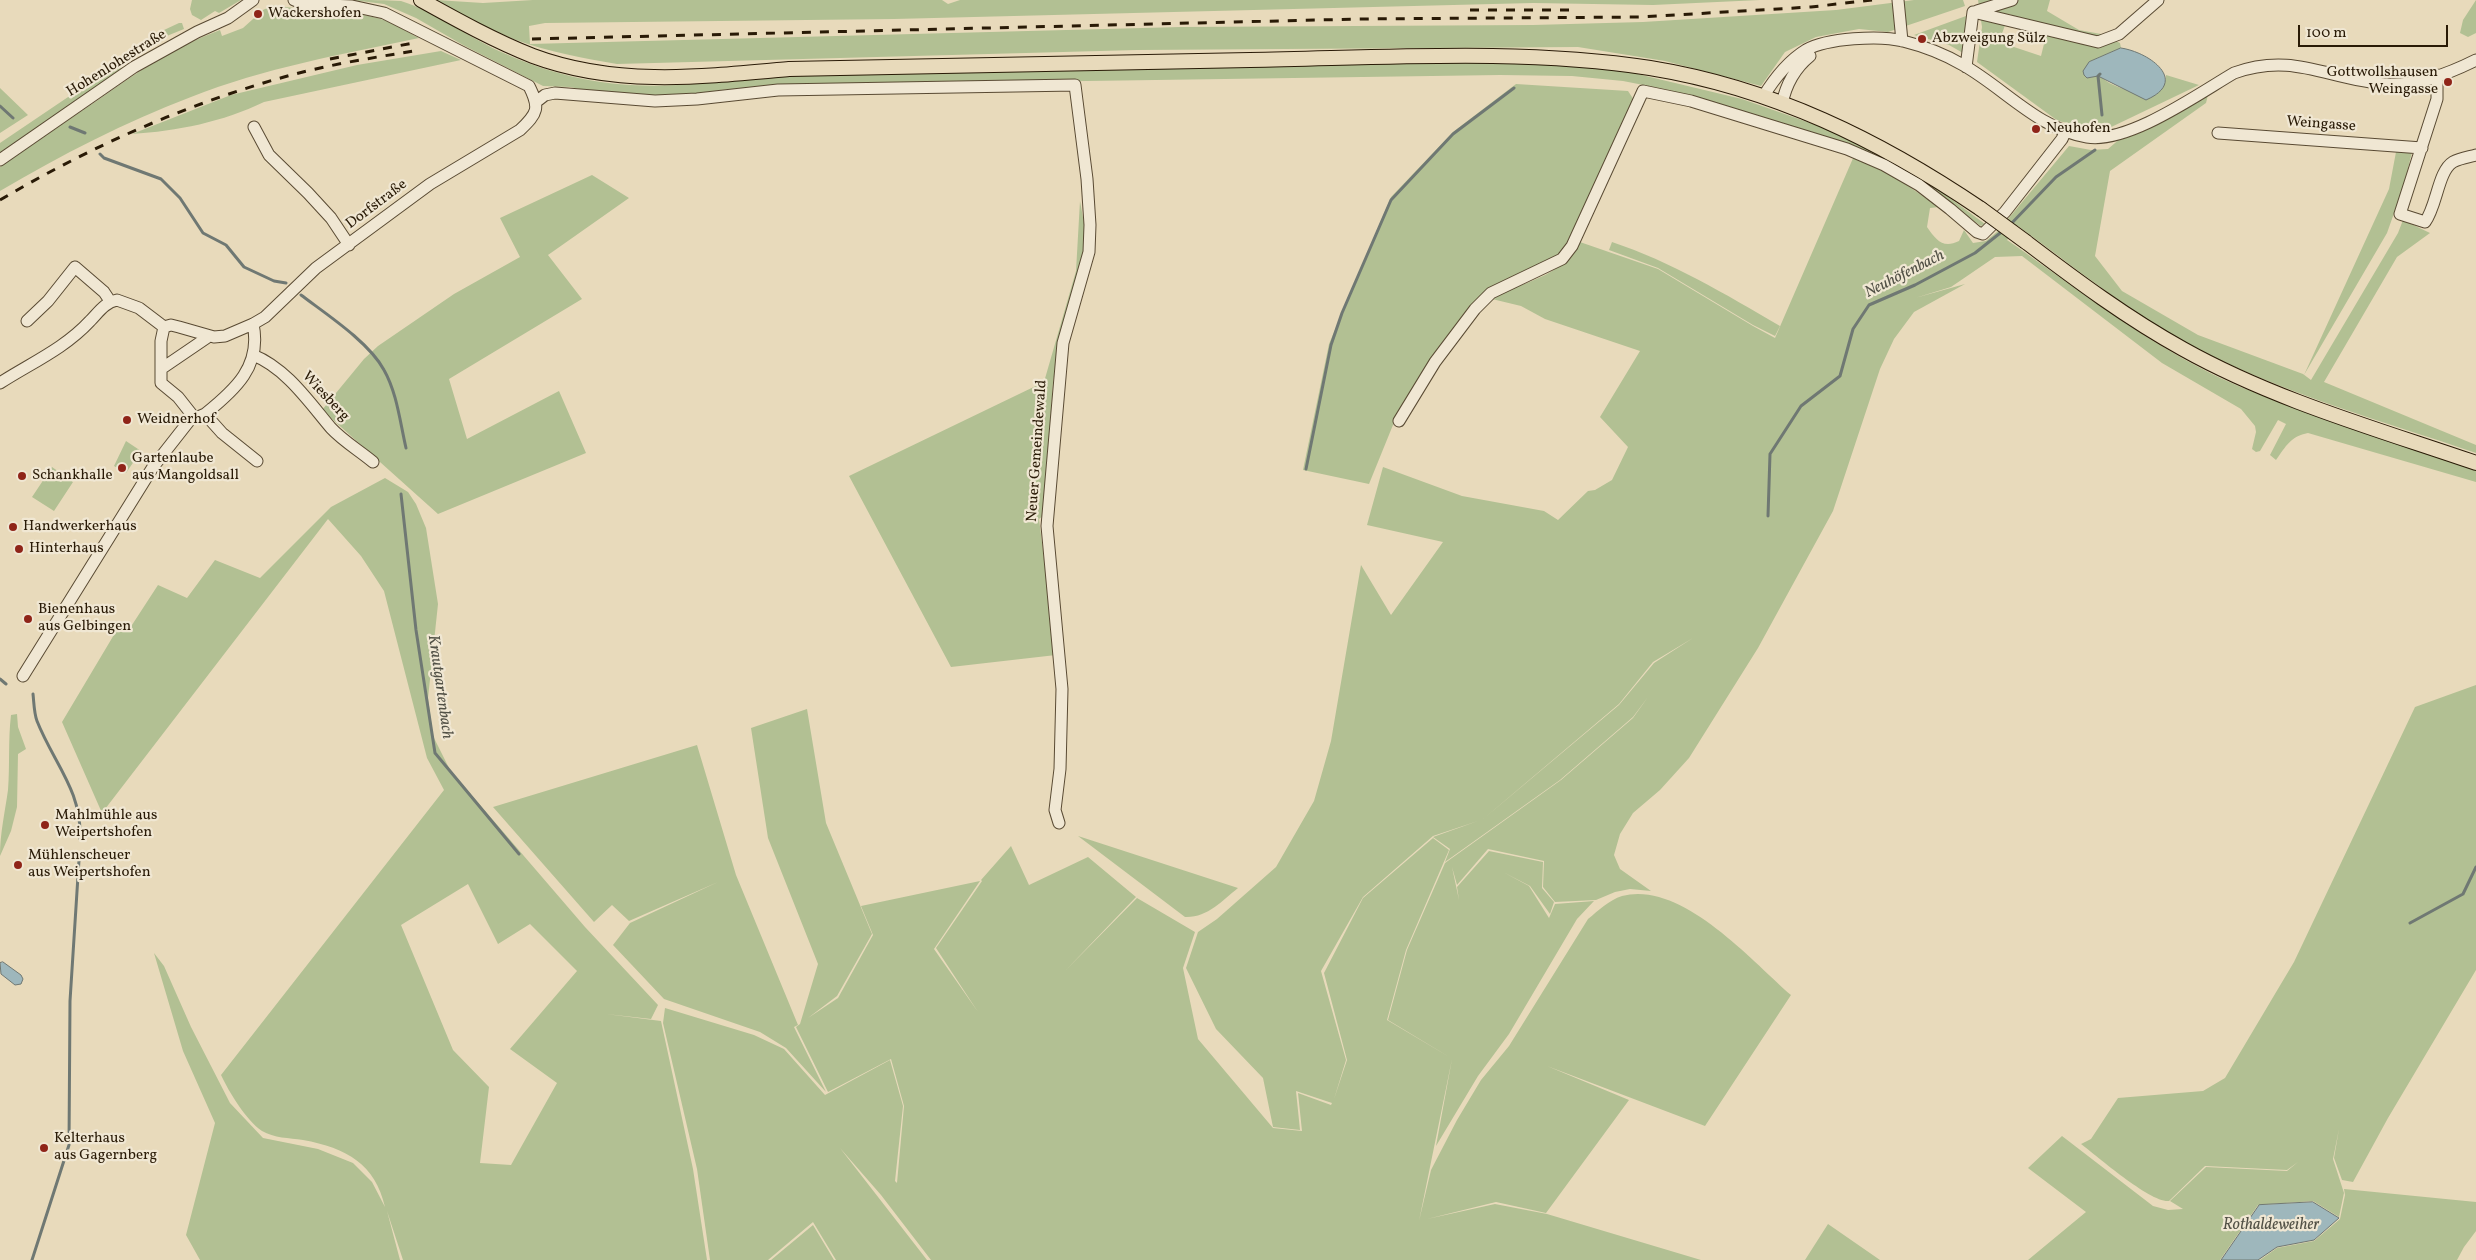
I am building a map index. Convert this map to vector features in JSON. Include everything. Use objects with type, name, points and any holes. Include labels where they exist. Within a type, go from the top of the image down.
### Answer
[{"type":"main road","points":[[421,0],[509,46],[535,56],[602,74],[639,78],[710,76],[799,69],[1529,57],[1591,60],[1650,68],[1721,84],[1763,97],[1877,144],[1930,174],[2128,316],[2183,349],[2238,376],[2371,429],[2476,463]]},
{"type":"street","name":"Hohenlohestraße","points":[[0,160],[134,67],[197,32],[228,18],[253,0]]},
{"type":"street","points":[[294,0],[304,4],[352,6],[384,14],[529,86],[536,102]]},
{"type":"street","points":[[1898,0],[1902,41]]},
{"type":"street","points":[[1973,12],[1995,7],[2012,0]]},
{"type":"street","points":[[1973,12],[2098,42],[2120,34],[2158,0]]},
{"type":"street","points":[[1966,67],[1973,12]]},
{"type":"street","points":[[1763,97],[1780,72],[1795,59],[1816,46],[1866,40],[1902,41],[1944,56],[1966,67],[2041,119],[2087,137],[2106,137],[2127,132],[2150,121],[2234,73],[2267,65],[2309,67],[2387,84],[2419,82],[2476,60]]},
{"type":"street","points":[[1782,104],[1790,78],[1800,64],[1812,53],[1830,43]]},
{"type":"street","points":[[2437,75],[2437,99],[2400,214],[2425,222],[2432,214],[2445,169],[2453,162],[2476,155]]},
{"type":"street","name":"Neuer Gemeindewald","points":[[536,102],[546,95],[555,94],[655,101],[697,99],[778,90],[1075,85],[1087,179],[1090,225],[1089,252],[1063,343],[1047,526],[1062,689],[1060,769],[1055,810],[1059,823]]},
{"type":"street","points":[[1399,420],[1436,362],[1475,309],[1491,293],[1562,259],[1572,246],[1644,91],[1691,101],[1847,150],[1877,162],[1919,185],[1976,232],[1983,234],[2005,212],[2062,139],[2066,130]]},
{"type":"street","name":"Dorfstraße","points":[[164,327],[171,325],[180,327],[208,337],[225,336],[253,324],[264,317],[316,268],[430,184],[520,130],[532,118],[537,109],[536,102]]},
{"type":"street","points":[[254,127],[269,155],[331,218],[349,245]]},
{"type":"street","name":"Weingasse","points":[[2218,133],[2422,148]]},
{"type":"street","points":[[27,321],[48,301],[75,267],[104,292],[110,302]]},
{"type":"street","points":[[0,383],[60,348],[110,302],[124,301],[139,308],[164,327],[161,341],[162,386],[178,397],[193,416],[198,417],[205,414],[245,376],[253,355],[255,335],[253,324]]},
{"type":"street","points":[[161,370],[208,337]]},
{"type":"street","name":"Wiesberg","points":[[253,355],[264,359],[286,378],[333,430],[373,462]]},
{"type":"street","points":[[205,414],[222,433],[257,461]]},
{"type":"street","points":[[23,676],[152,467],[193,416]]},
{"type":"green space","points":[[192,0],[241,0],[219,13],[215,11],[201,20],[192,15],[190,9]]},
{"type":"green space","points":[[352,0],[401,1],[427,12],[493,48],[538,66],[568,76],[629,85],[690,84],[755,76],[1317,63],[1527,62],[1604,66],[1742,99],[1853,138],[1927,181],[1985,224],[1981,226],[1912,177],[1755,117],[1669,90],[1623,81],[1572,76],[1500,75],[811,85],[720,90],[695,97],[615,96],[570,87],[543,86],[463,45],[416,18],[384,4]]},
{"type":"green space","points":[[436,0],[483,3],[533,0],[942,0],[948,4],[960,0],[1760,0],[1653,5],[1533,3],[894,19],[545,23],[529,26],[530,44],[1181,27],[1533,25],[1643,22],[1836,10],[1914,0],[1963,0],[1965,6],[1888,32],[1859,29],[1816,37],[1785,52],[1761,86],[1665,61],[1578,47],[1137,50],[617,64],[553,51],[516,40]]},
{"type":"green space","points":[[1978,0],[2050,0],[2047,11],[2079,30],[2101,34],[2120,43],[2121,48],[2089,62],[2102,78],[2110,83],[2118,87],[2156,95],[2165,82],[2166,75],[2199,85],[2105,130],[2058,121],[1977,62],[1982,27]],"holes":[[[2009,14],[2037,24],[2046,36],[2041,56],[1999,42]]]},
{"type":"green space","points":[[2476,0],[2476,33],[2468,37],[2460,33],[2463,20]]},
{"type":"green space","points":[[274,5],[368,16],[391,23],[419,38],[275,70],[219,87],[118,128],[0,191],[0,167],[127,80],[187,44],[220,30],[222,36],[243,28],[263,10]]},
{"type":"green space","points":[[1966,16],[1963,53],[1949,45],[1914,35]]},
{"type":"green space","points":[[182,23],[184,29],[147,44],[121,67],[123,70],[0,153],[0,143],[164,30]]},
{"type":"green space","points":[[441,51],[461,60],[264,102],[232,115],[200,124],[166,131],[132,134],[231,95],[357,65]]},
{"type":"green space","points":[[1516,84],[1628,91],[1634,100],[1563,251],[1549,265],[1485,291],[1395,420],[1369,484],[1303,470],[1329,344],[1391,197],[1453,132]]},
{"type":"green space","points":[[0,88],[28,115],[0,133]]},
{"type":"green space","points":[[2209,91],[2206,103],[2110,171],[2095,256],[2122,291],[2198,335],[2303,374],[2311,380],[2398,233],[2403,220],[2430,233],[2397,257],[2324,382],[2476,445],[2476,453],[2330,404],[2258,377],[2166,331],[2102,288],[2018,226],[2007,240],[2110,312],[2183,359],[2259,394],[2298,405],[2476,467],[2476,482],[2308,433],[2293,439],[2276,460],[2270,455],[2286,424],[2278,420],[2260,451],[2256,452],[2252,449],[2256,432],[2255,426],[2241,409],[2162,363],[2022,256],[1995,257],[1951,287],[1915,298],[1965,284],[1914,312],[1894,339],[1880,369],[1833,511],[1758,648],[1689,758],[1660,790],[1633,813],[1620,834],[1614,855],[1620,869],[1651,891],[1630,889],[1615,892],[1596,900],[1555,902],[1543,887],[1544,861],[1488,849],[1457,885],[1452,867],[1459,900],[1457,887],[1489,851],[1543,862],[1542,888],[1554,902],[1550,914],[1530,886],[1503,872],[1529,886],[1549,918],[1555,904],[1594,901],[1577,919],[1509,1034],[1478,1076],[1436,1146],[1452,1059],[1419,1221],[1431,1170],[1457,1120],[1481,1080],[1509,1046],[1588,919],[1613,900],[1622,896],[1645,894],[1668,900],[1691,911],[1714,926],[1736,944],[1791,995],[1705,1126],[1547,1066],[1629,1100],[1546,1213],[1496,1202],[1427,1219],[1495,1204],[1547,1214],[1701,1260],[931,1260],[881,1195],[840,1148],[927,1260],[836,1260],[813,1222],[768,1260],[710,1260],[697,1169],[663,1023],[665,1008],[754,1035],[784,1049],[825,1095],[890,1060],[903,1106],[895,1181],[897,1183],[904,1106],[891,1059],[828,1092],[796,1027],[800,1024],[818,964],[768,838],[751,728],[807,709],[826,823],[872,934],[837,996],[808,1018],[838,998],[873,935],[861,906],[980,881],[934,949],[978,1012],[936,948],[981,880],[1011,846],[1029,885],[1088,857],[1136,897],[1065,971],[1137,898],[1195,932],[1183,968],[1198,1039],[1273,1128],[1302,1131],[1298,1093],[1331,1105],[1332,1103],[1296,1091],[1300,1130],[1273,1127],[1263,1078],[1216,1029],[1186,968],[1198,932],[1217,919],[1276,867],[1314,801],[1331,741],[1361,565],[1391,615],[1443,542],[1367,525],[1383,467],[1462,496],[1544,511],[1558,520],[1588,491],[1595,490],[1612,480],[1628,447],[1600,417],[1640,351],[1545,319],[1521,306],[1492,299],[1554,270],[1567,259],[1577,241],[1658,269],[1775,338],[1854,156],[1877,165],[1939,207],[1930,208],[1927,227],[1940,242],[1949,244],[1959,241],[1964,230],[1973,243],[1986,241],[1998,231],[2069,146],[2091,150],[2108,149],[2122,137]],"holes":[[[1693,638],[1654,663],[1619,705],[1482,820],[1619,704],[1653,662]],[[1648,697],[1633,718],[1561,780],[1445,863],[1407,950],[1388,1020],[1451,1058],[1387,1020],[1406,950],[1449,850],[1433,838],[1363,898],[1324,973],[1347,1060],[1334,1099],[1346,1060],[1321,971],[1363,897],[1433,836],[1478,821],[1433,837],[1450,849],[1445,862],[1560,780],[1633,717]]]},
{"type":"green space","points":[[2396,152],[2412,152],[2404,185],[2387,233],[2304,375],[2389,189]]},
{"type":"green space","points":[[592,175],[629,198],[548,255],[582,299],[449,379],[467,439],[559,391],[586,453],[438,514],[322,410],[364,359],[378,346],[454,294],[520,257],[500,218]]},
{"type":"green space","points":[[1080,201],[1087,240],[1063,327],[1053,382],[1044,515],[1039,519],[1056,655],[951,667],[849,476],[1044,382],[1076,271]]},
{"type":"green space","points":[[1612,242],[1656,259],[1739,302],[1780,326],[1775,336],[1753,325],[1658,268],[1609,250]]},
{"type":"green space","points":[[126,441],[141,451],[126,473],[114,466]]},
{"type":"green space","points":[[52,467],[73,482],[54,511],[32,497]]},
{"type":"green space","points":[[385,478],[408,492],[416,504],[426,528],[438,604],[428,698],[433,736],[450,770],[585,927],[658,1005],[651,1019],[606,1014],[661,1021],[693,1169],[707,1260],[403,1260],[387,1211],[400,1260],[200,1260],[186,1235],[222,1096],[215,1123],[183,1051],[154,953],[164,966],[191,1027],[230,1103],[263,1138],[318,1149],[353,1163],[372,1182],[385,1207],[374,1180],[357,1160],[346,1153],[319,1143],[277,1136],[262,1131],[244,1113],[221,1075],[444,790],[427,758],[384,591],[361,556],[328,519],[102,813],[62,722],[121,623],[130,628],[158,585],[187,598],[215,560],[260,578],[331,507]],"holes":[[[468,884],[498,944],[530,924],[577,971],[510,1049],[557,1083],[511,1165],[480,1163],[489,1087],[453,1050],[401,925]]]},
{"type":"green space","points":[[2476,685],[2476,970],[2388,1118],[2353,1182],[2342,1180],[2334,1158],[2339,1129],[2333,1159],[2344,1193],[2339,1217],[2313,1201],[2258,1205],[2220,1260],[2028,1260],[2086,1212],[2028,1168],[2062,1136],[2153,1206],[2168,1210],[2183,1209],[2170,1201],[2206,1167],[2287,1171],[2298,1162],[2287,1170],[2205,1166],[2169,1201],[2150,1195],[2081,1144],[2091,1139],[2118,1098],[2203,1091],[2225,1078],[2294,962],[2415,707]]},
{"type":"green space","points":[[17,714],[18,727],[26,749],[18,754],[17,807],[11,831],[0,856],[8,790],[11,715]]},
{"type":"green space","points":[[697,745],[736,875],[798,1025],[794,1027],[826,1092],[786,1048],[760,1032],[664,999],[613,945],[630,923],[718,882],[629,921],[612,905],[594,922],[493,807]]},
{"type":"green space","points":[[1078,836],[1238,888],[1207,912],[1193,917],[1185,917]]},
{"type":"green space","points":[[2344,1189],[2476,1202],[2476,1231],[2457,1260],[2260,1260],[2277,1248],[2314,1241],[2340,1219],[2345,1195]]},
{"type":"green space","points":[[1828,1224],[1880,1260],[1805,1260]]},
{"type":"green space","points":[[813,1225],[834,1260],[771,1260]]},
{"type":"water","points":[[2121,48],[2143,55],[2160,68],[2165,76],[2165,84],[2159,92],[2146,100],[2098,76],[2087,78],[2084,75],[2083,71],[2089,62]]},
{"type":"water","points":[[3,962],[21,975],[23,979],[21,984],[15,985],[1,974],[0,963]]},
{"type":"water","name":"Rothaldeweiher","points":[[2313,1202],[2339,1218],[2314,1240],[2277,1247],[2258,1260],[2221,1260],[2259,1205]]},
{"type":"waterway","name":"Neuhöfenbach","points":[[2100,74],[2098,76],[2102,115]]},
{"type":"waterway","points":[[1306,469],[1331,345],[1342,313],[1391,200],[1453,134],[1514,88]]},
{"type":"waterway","name":"Krautgartenbach","points":[[0,106],[13,118]]},
{"type":"waterway","name":"Krautgartenbach","points":[[70,127],[85,133]]},
{"type":"waterway","name":"Neuhöfenbach","points":[[2009,226],[2056,177],[2095,150]]},
{"type":"waterway","name":"Krautgartenbach","points":[[100,154],[104,158],[161,179],[180,198],[203,233],[226,245],[244,267],[274,281],[286,283]]},
{"type":"waterway","name":"Neuhöfenbach","points":[[1768,516],[1770,454],[1801,406],[1840,376],[1853,329],[1869,305],[1915,285],[1975,253],[2004,230]]},
{"type":"waterway","name":"Krautgartenbach","points":[[301,295],[358,339],[384,370],[398,408],[406,448]]},
{"type":"waterway","name":"Krautgartenbach","points":[[401,494],[416,630],[435,753],[519,854]]},
{"type":"waterway","points":[[0,679],[6,684]]},
{"type":"waterway","points":[[33,694],[37,721],[66,778],[77,806],[80,839]]},
{"type":"waterway","points":[[32,1260],[69,1145],[70,1001],[79,860]]},
{"type":"waterway","points":[[2410,923],[2463,894],[2476,867]]},
{"type":"railway","points":[[532,39],[1359,19],[1640,17],[1811,7],[1872,0]]},
{"type":"railway","points":[[1470,10],[1570,10]]},
{"type":"railway","points":[[330,59],[413,43]]},
{"type":"railway","points":[[0,200],[103,145],[174,114],[210,101],[300,73],[349,62],[414,51]]},
{"type":"place","name":"Wackershofen","points":[[258,14]]},
{"type":"place","name":"Abzweigung Sülz","points":[[1922,39]]},
{"type":"place","name":"Gottwollshausen Weingasse","points":[[2448,82]]},
{"type":"place","name":"Neuhofen","points":[[2036,129]]},
{"type":"place","name":"Weidnerhof","points":[[127,420]]},
{"type":"place","name":"Gartenlaube aus Mangoldsall","points":[[122,468]]},
{"type":"place","name":"Schankhalle","points":[[22,476]]},
{"type":"place","name":"Handwerkerhaus","points":[[13,527]]},
{"type":"place","name":"Hinterhaus","points":[[19,549]]},
{"type":"place","name":"Bienenhaus aus Gelbingen","points":[[28,619]]},
{"type":"place","name":"Mahlmühle aus Weipertshofen","points":[[45,825]]},
{"type":"place","name":"Mühlenscheuer aus Weipertshofen","points":[[18,865]]},
{"type":"place","name":"Kelterhaus aus Gagernberg","points":[[44,1148]]}]
